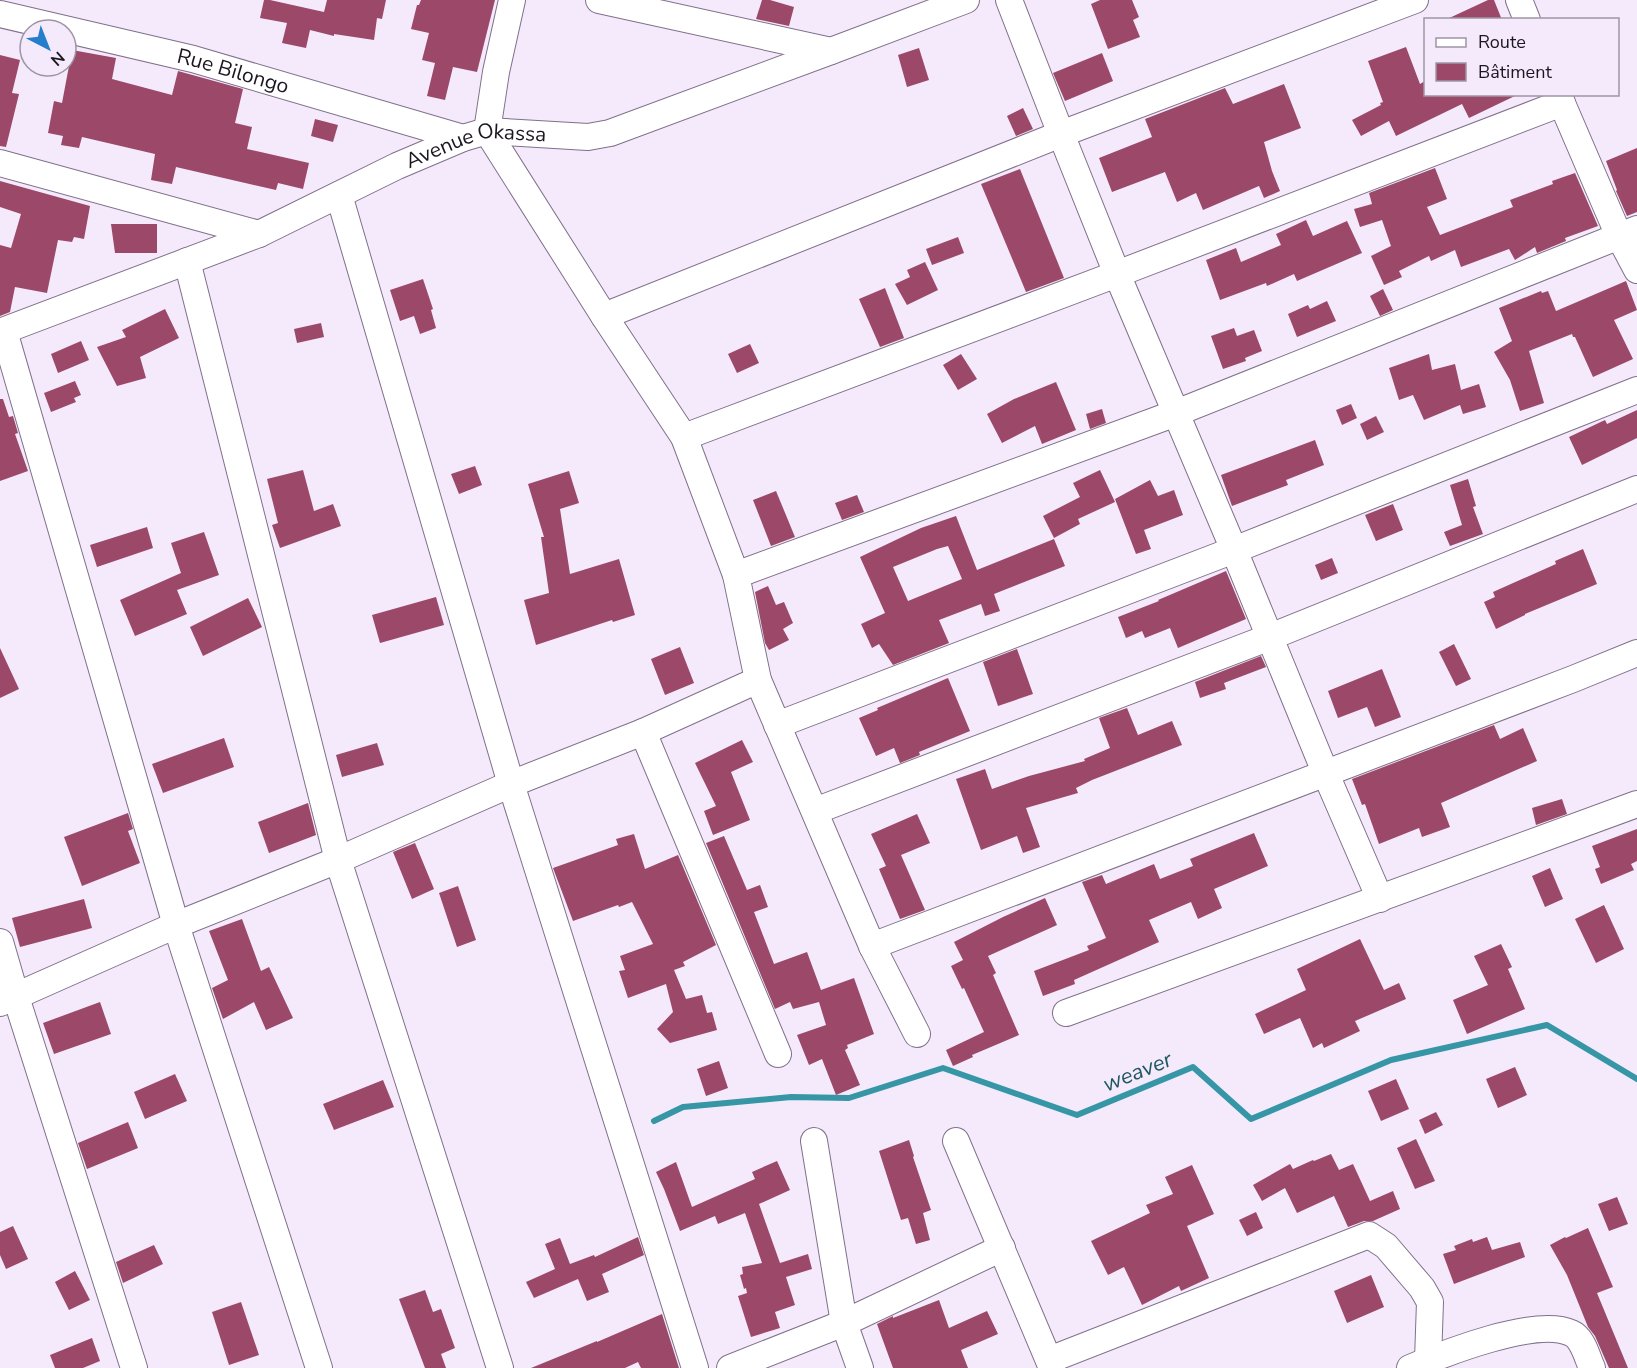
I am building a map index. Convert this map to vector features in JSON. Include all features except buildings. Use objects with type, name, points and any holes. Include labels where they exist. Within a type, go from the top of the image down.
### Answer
[{"type":"street","points":[[512,0],[496,72],[475,135],[604,316],[684,437],[736,575],[758,680],[873,946],[917,1034]]},
{"type":"street","points":[[599,0],[831,51]]},
{"type":"street","name":"Avenue Okassa","points":[[6,327],[259,234],[398,166],[475,135],[588,137],[610,133],[966,0]]},
{"type":"street","points":[[1009,0],[1117,274],[1380,899]]},
{"type":"street","points":[[604,316],[1060,134],[1415,0]]},
{"type":"street","points":[[1519,0],[1526,18]]},
{"type":"street","name":"Rue Bilongo","points":[[0,14],[193,59],[475,135]]},
{"type":"street","points":[[684,437],[1117,274],[1560,99],[1628,232],[1637,270]]},
{"type":"street","points":[[0,163],[259,234]]},
{"type":"street","points":[[339,195],[511,784],[694,1368]]},
{"type":"street","points":[[736,575],[1176,413],[1628,232]]},
{"type":"street","points":[[187,261],[338,861],[500,1368]]},
{"type":"street","points":[[6,327],[176,925],[319,1368]]},
{"type":"street","points":[[777,724],[1234,550],[1637,390]]},
{"type":"street","points":[[815,811],[1269,637],[1637,489]]},
{"type":"street","points":[[873,946],[1637,653]]},
{"type":"street","points":[[8,1000],[176,925],[338,861],[511,784],[642,732],[758,680]]},
{"type":"street","points":[[642,732],[778,1054]]},
{"type":"street","points":[[1066,1013],[1637,804]]},
{"type":"street","points":[[0,942],[8,1000],[134,1368]]},
{"type":"street","points":[[814,1141],[844,1323],[860,1368]]},
{"type":"street","points":[[956,1141],[1050,1364],[1369,1236],[1386,1246],[1422,1288],[1430,1302],[1419,1364]]},
{"type":"street","points":[[730,1368],[844,1323],[1002,1248]]},
{"type":"street","points":[[1419,1364],[1480,1341],[1525,1331],[1553,1329],[1572,1333],[1579,1339],[1592,1368]]},
{"type":"waterway","name":"weaver","points":[[654,1121],[683,1107],[791,1097],[849,1098],[943,1068],[1077,1115],[1193,1067],[1251,1119],[1391,1060],[1547,1025],[1637,1079]]}]
